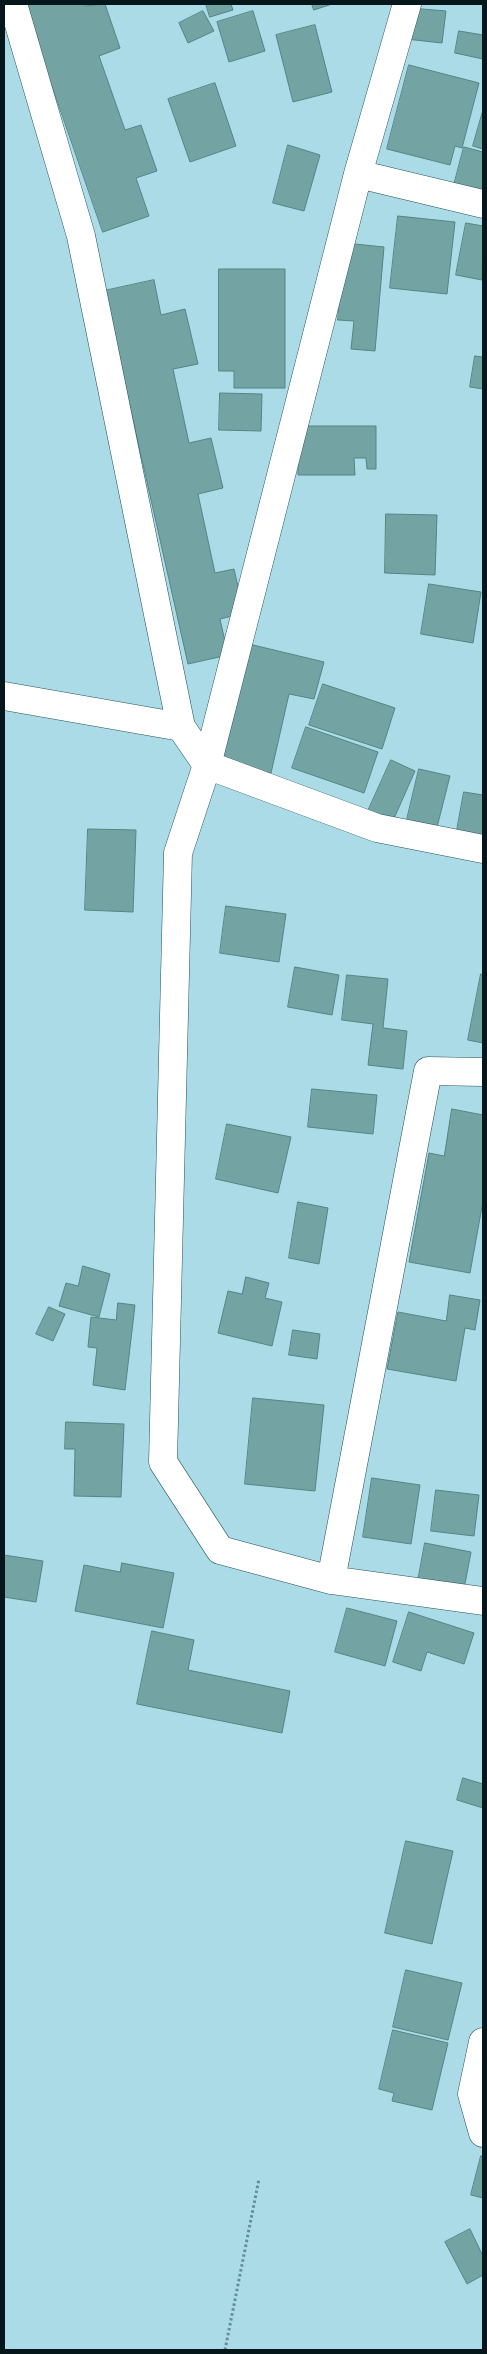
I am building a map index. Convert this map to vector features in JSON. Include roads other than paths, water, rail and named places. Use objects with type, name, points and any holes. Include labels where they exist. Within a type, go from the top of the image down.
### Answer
[{"type":"street","points":[[13,4],[81,236],[181,727],[207,765],[377,828],[483,849]]},
{"type":"street","points":[[407,4],[358,174],[207,765],[178,854],[163,1462],[220,1550],[332,1580],[483,1601]]},
{"type":"street","points":[[358,174],[483,204]]},
{"type":"street","points":[[4,696],[181,727]]},
{"type":"street","points":[[332,1580],[428,1072],[483,1072]]},
{"type":"street","points":[[483,2042],[472,2094],[483,2133]]}]
